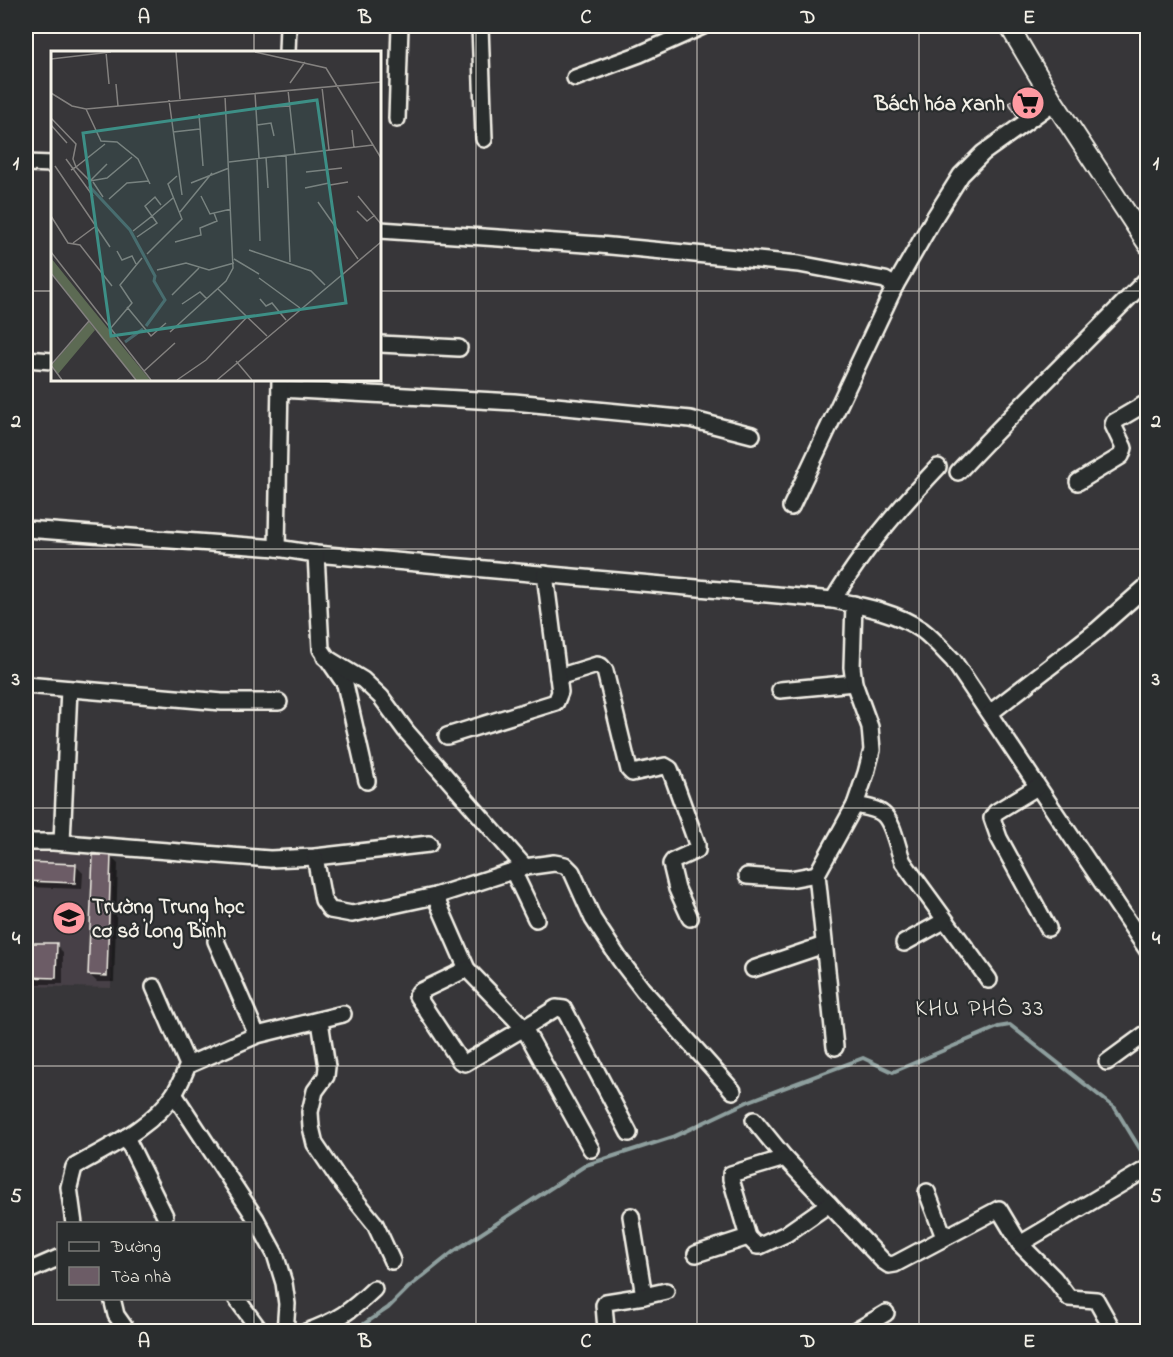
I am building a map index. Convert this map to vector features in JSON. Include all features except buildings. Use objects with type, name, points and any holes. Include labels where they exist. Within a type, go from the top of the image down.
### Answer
[{"type":"street","points":[[287,51],[288,26]]},
{"type":"street","points":[[397,119],[400,26]]},
{"type":"street","points":[[480,26],[484,139]]},
{"type":"street","points":[[575,78],[640,54],[703,26]]},
{"type":"street","points":[[1009,26],[1054,102],[1148,245]]},
{"type":"street","points":[[791,507],[895,286],[961,175],[983,153],[1054,102]]},
{"type":"street","points":[[26,163],[51,164]]},
{"type":"street","points":[[381,230],[600,245],[816,266],[885,280],[895,286]]},
{"type":"street","points":[[958,472],[1148,278]]},
{"type":"street","points":[[381,344],[459,348]]},
{"type":"street","points":[[26,359],[51,361]]},
{"type":"street","points":[[277,548],[280,384],[514,402],[690,419],[752,435]]},
{"type":"street","points":[[1078,482],[1121,456],[1124,448],[1113,425],[1114,422],[1148,402]]},
{"type":"street","points":[[832,600],[898,509],[938,467]]},
{"type":"street","points":[[26,529],[277,548],[316,554],[832,600],[884,612],[908,621],[924,631],[953,660],[1148,951]]},
{"type":"street","points":[[316,554],[320,641],[325,657],[345,684],[367,781]]},
{"type":"street","points":[[447,736],[556,702],[560,692],[545,574]]},
{"type":"street","points":[[990,713],[1096,630],[1148,585]]},
{"type":"street","points":[[835,1047],[817,874],[855,805],[872,750],[870,727],[854,684],[851,656],[854,604]]},
{"type":"street","points":[[325,657],[363,680],[381,697],[519,869],[536,919]]},
{"type":"street","points":[[558,677],[597,665],[601,666],[605,671],[629,770],[632,773],[665,766],[670,769],[697,844],[697,850],[671,864],[677,889],[690,918]]},
{"type":"street","points":[[780,690],[854,684]]},
{"type":"street","points":[[26,685],[222,702],[279,702]]},
{"type":"street","points":[[62,842],[69,689]]},
{"type":"street","points":[[1037,787],[996,812],[992,818],[999,838],[1048,928]]},
{"type":"street","points":[[855,805],[883,814],[892,826],[896,847],[903,862],[989,980]]},
{"type":"street","points":[[26,842],[62,842],[270,859],[315,857],[429,844]]},
{"type":"street","points":[[315,857],[323,900],[330,910],[352,914],[435,896],[519,869],[554,863],[565,865],[572,872],[593,919],[620,960],[643,990],[733,1091]]},
{"type":"street","points":[[747,876],[790,879],[817,874]]},
{"type":"street","points":[[435,896],[467,969],[524,1028],[591,1149]]},
{"type":"street","points":[[904,943],[944,921]]},
{"type":"street","points":[[216,942],[257,1035]]},
{"type":"street","points":[[753,969],[824,945]]},
{"type":"street","points":[[467,969],[419,992],[417,996],[460,1061],[465,1063],[556,1008],[564,1009],[628,1133]]},
{"type":"street","points":[[154,987],[188,1065]]},
{"type":"street","points":[[74,1222],[69,1187],[74,1167],[126,1137],[157,1114],[174,1094],[188,1065],[257,1035],[343,1014]]},
{"type":"street","points":[[320,1021],[327,1067],[326,1076],[315,1092],[310,1112],[315,1144],[338,1178],[375,1224],[392,1261]]},
{"type":"street","points":[[1107,1062],[1145,1040]]},
{"type":"street","points":[[174,1094],[275,1254],[284,1283],[287,1304],[285,1332]]},
{"type":"street","points":[[753,1120],[784,1158],[883,1261],[895,1264],[999,1209],[1020,1244],[1054,1278],[1069,1298],[1096,1300],[1114,1332]]},
{"type":"street","points":[[126,1137],[165,1215]]},
{"type":"street","points":[[784,1158],[731,1174],[748,1237],[760,1246],[786,1234],[829,1204]]},
{"type":"street","points":[[1020,1244],[1144,1170]]},
{"type":"street","points":[[927,1192],[944,1237]]},
{"type":"street","points":[[631,1216],[644,1296]]},
{"type":"street","points":[[696,1254],[748,1237]]},
{"type":"street","points":[[26,1272],[57,1258]]},
{"type":"street","points":[[306,1332],[347,1314],[374,1289]]},
{"type":"street","points":[[604,1332],[606,1302],[666,1291]]},
{"type":"street","points":[[112,1300],[116,1315],[128,1332]]},
{"type":"street","points":[[237,1300],[261,1332]]},
{"type":"street","points":[[854,1332],[886,1313]]},
{"type":"shaded area","name":"Trường Trung học cơ sở Long Bình","points":[[26,846],[114,851],[111,988],[26,986]]},
{"type":"waterway","points":[[352,1332],[388,1308],[408,1288],[453,1252],[586,1165],[673,1137],[747,1102],[863,1058],[893,1072],[998,1027],[1010,1025],[1115,1108],[1148,1162]]},
{"type":"place","name":"Bách hóa Xanh","points":[[1028,103]]},
{"type":"place","name":"Trường Trung học cơ sở Long Bình","points":[[69,918]]},
{"type":"district","name":"KHU PHỐ 33","points":[[980,1007]]}]
